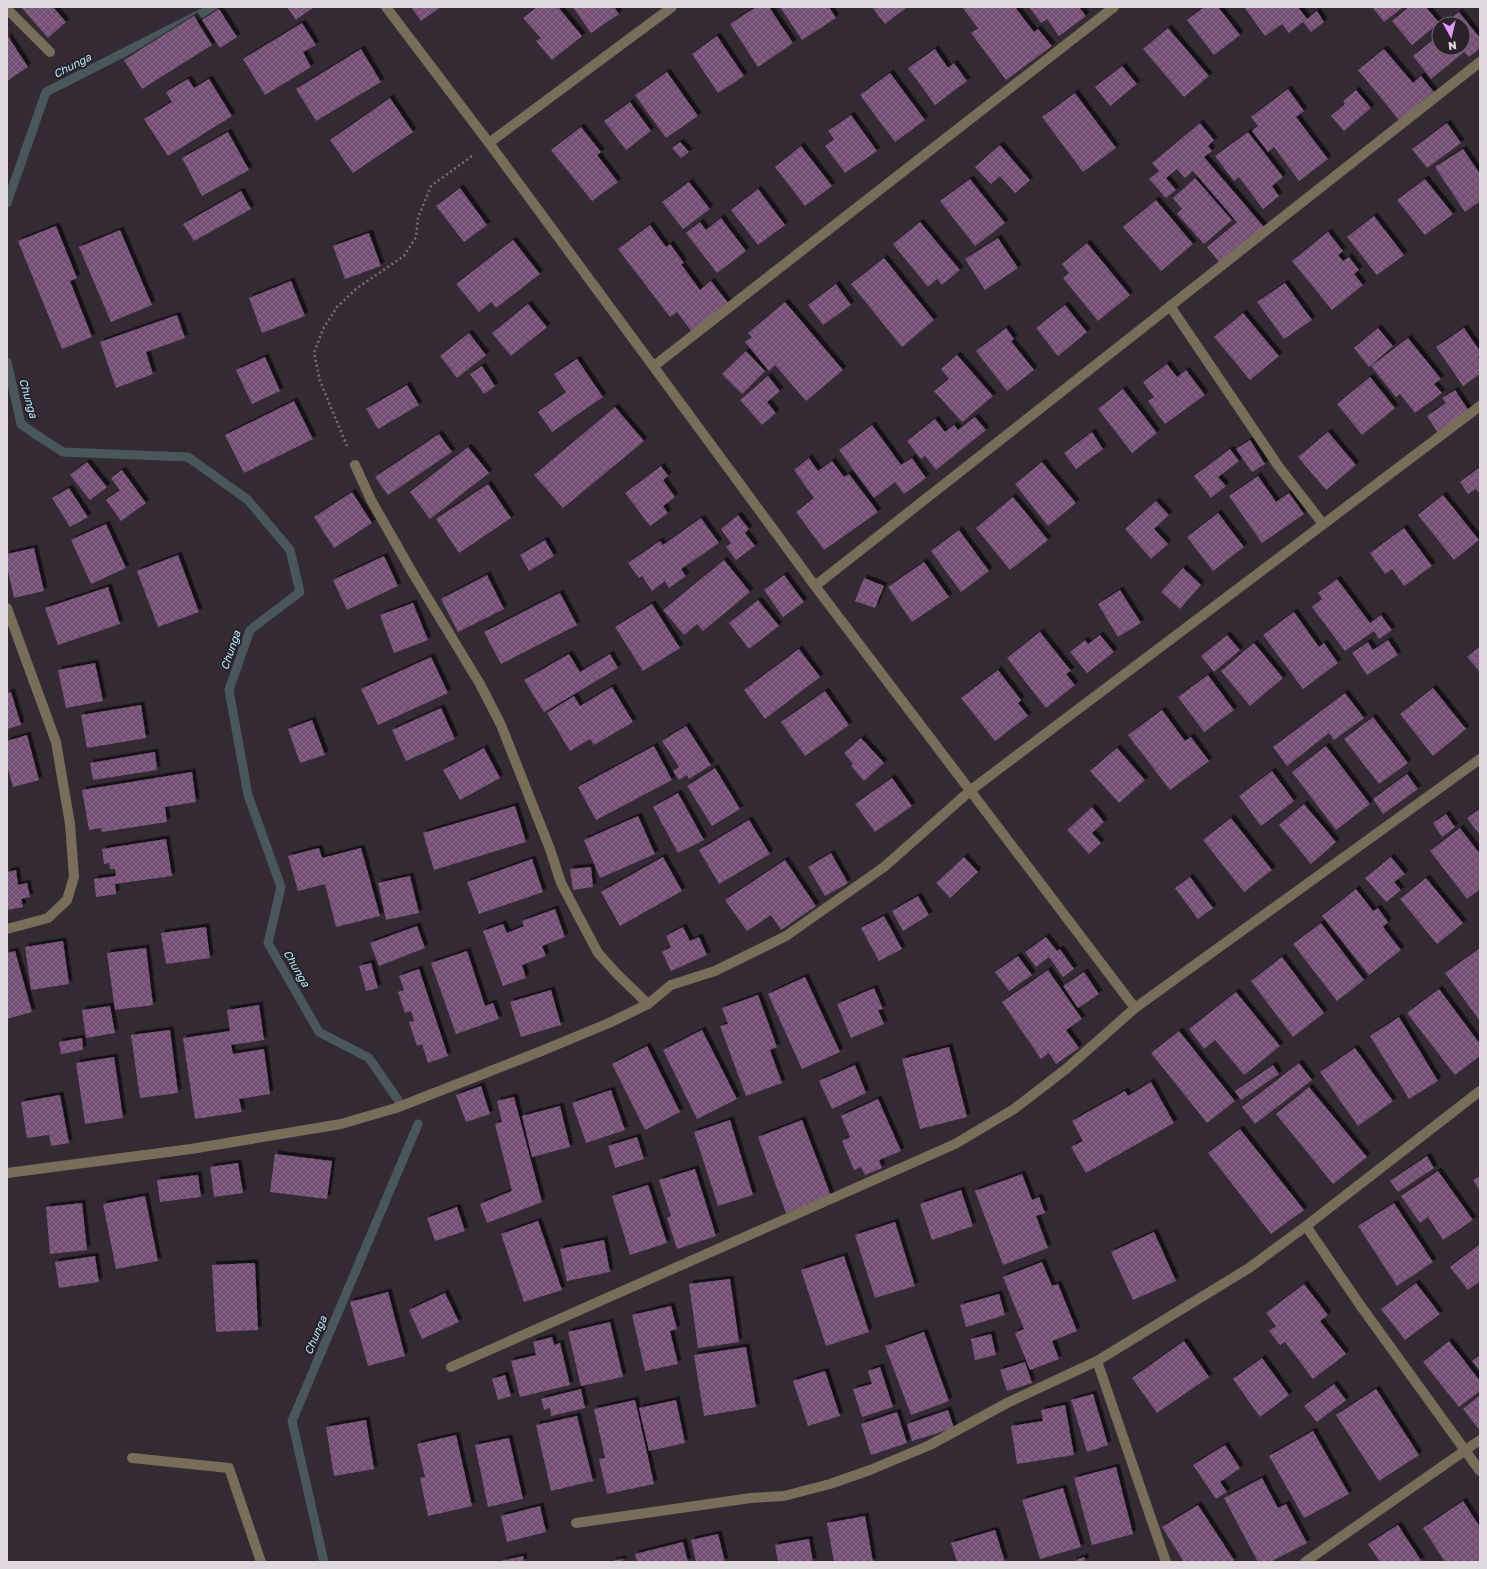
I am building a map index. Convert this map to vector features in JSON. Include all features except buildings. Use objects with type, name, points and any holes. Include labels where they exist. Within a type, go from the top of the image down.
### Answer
[{"type":"street","points":[[386,7],[489,143],[815,586],[1135,1008]]},
{"type":"street","points":[[489,143],[672,7]]},
{"type":"street","points":[[654,366],[1114,7]]},
{"type":"street","points":[[7,9],[50,52]]},
{"type":"street","points":[[815,586],[1480,62]]},
{"type":"street","points":[[1170,306],[1279,466],[1324,524]]},
{"type":"street","points":[[7,1173],[191,1149],[341,1124],[396,1108],[610,1023],[648,1004],[671,985],[715,971],[786,936],[884,867],[971,790],[1480,406]]},
{"type":"street","points":[[355,465],[371,500],[412,572],[480,684],[500,725],[550,849],[561,883],[598,953],[648,1004]]},
{"type":"street","points":[[7,608],[56,742],[70,824],[74,877],[66,900],[48,918],[7,928]]},
{"type":"street","points":[[451,1367],[955,1144],[1014,1109],[1066,1069],[1135,1008],[1480,760]]},
{"type":"street","points":[[576,1524],[751,1498],[784,1496],[830,1484],[870,1470],[930,1445],[1007,1403],[1097,1361],[1249,1268],[1306,1226],[1480,1091]]},
{"type":"street","points":[[1306,1226],[1480,1471]]},
{"type":"street","points":[[1097,1361],[1166,1562]]},
{"type":"street","points":[[1305,1562],[1480,1440]]},
{"type":"street","points":[[132,1458],[229,1468],[261,1562]]},
{"type":"path","points":[[355,465],[320,381],[314,353],[323,329],[337,307],[357,288],[404,256],[416,237],[418,218],[431,186],[489,143]]},
{"type":"waterway","name":"Chunga","points":[[7,203],[46,92],[214,7]]},
{"type":"waterway","name":"Chunga","points":[[7,362],[21,424],[41,438],[63,452],[188,457],[248,500],[290,550],[300,592],[250,630],[229,690],[248,795],[281,887],[268,943],[319,1032],[369,1058],[398,1100]]},
{"type":"waterway","name":"Chunga","points":[[324,1562],[292,1421],[418,1124]]}]
